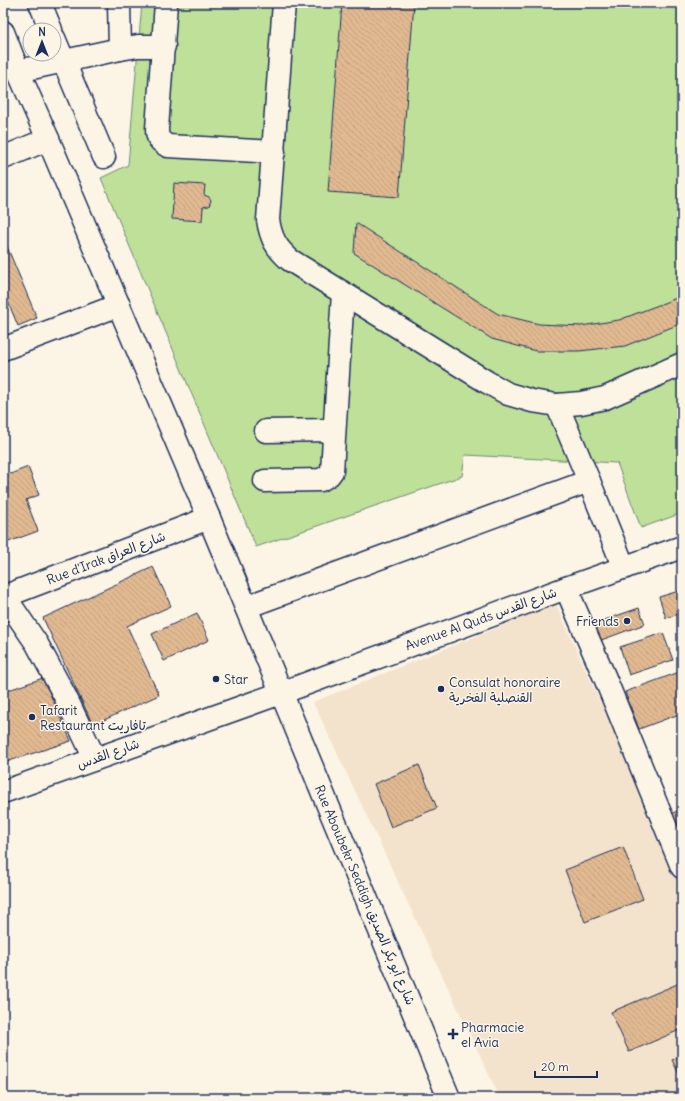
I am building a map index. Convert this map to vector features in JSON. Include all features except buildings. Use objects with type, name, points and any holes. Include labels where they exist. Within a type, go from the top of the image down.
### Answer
[{"type":"street","points":[[40,3],[48,22]]},
{"type":"street","points":[[119,3],[120,48]]},
{"type":"street","points":[[166,3],[157,129],[159,140],[168,146],[274,152]]},
{"type":"street","points":[[284,3],[268,220],[270,232],[274,242],[281,252],[290,260],[487,382],[508,394],[532,402],[557,405],[581,403],[605,398],[682,364]]},
{"type":"street","name":"Rue Aboubekr Seddigh شارع أبو بكر الصديق","points":[[3,32],[209,518],[449,1098]]},
{"type":"street","points":[[18,70],[120,48],[164,46]]},
{"type":"street","points":[[63,60],[104,157]]},
{"type":"street","points":[[3,158],[48,139]]},
{"type":"street","points":[[265,481],[321,480],[330,475],[332,471],[343,293]]},
{"type":"street","points":[[3,349],[119,306]]},
{"type":"street","points":[[557,405],[624,568]]},
{"type":"street","points":[[266,431],[334,430]]},
{"type":"street","points":[[246,607],[589,481]]},
{"type":"street","name":"Rue d'Irak شارع العراق","points":[[4,597],[209,518]]},
{"type":"street","name":"Avenue Al Quds شارع القدس","points":[[281,692],[682,547]]},
{"type":"street","points":[[566,588],[605,678],[682,867]]},
{"type":"street","points":[[4,597],[37,644],[65,696],[95,759]]},
{"type":"street","name":"شارع القدس","points":[[3,792],[281,692]]},
{"type":"shaded area","points":[[556,604],[682,883],[682,1098],[500,1098],[313,702]]},
{"type":"green space","points":[[142,3],[682,3],[682,513],[641,528],[617,463],[465,455],[462,476],[256,547],[101,178],[128,165]]},
{"type":"place","name":"Friends","points":[[627,621]]},
{"type":"place","name":"Star","points":[[216,679]]},
{"type":"place","name":"Consulat honoraire القنصلية الفخرية","points":[[441,689]]},
{"type":"place","name":"Tafarit Restaurant تافاريت","points":[[32,717]]},
{"type":"place","name":"Pharmacie el Avia","points":[[453,1034]]}]
